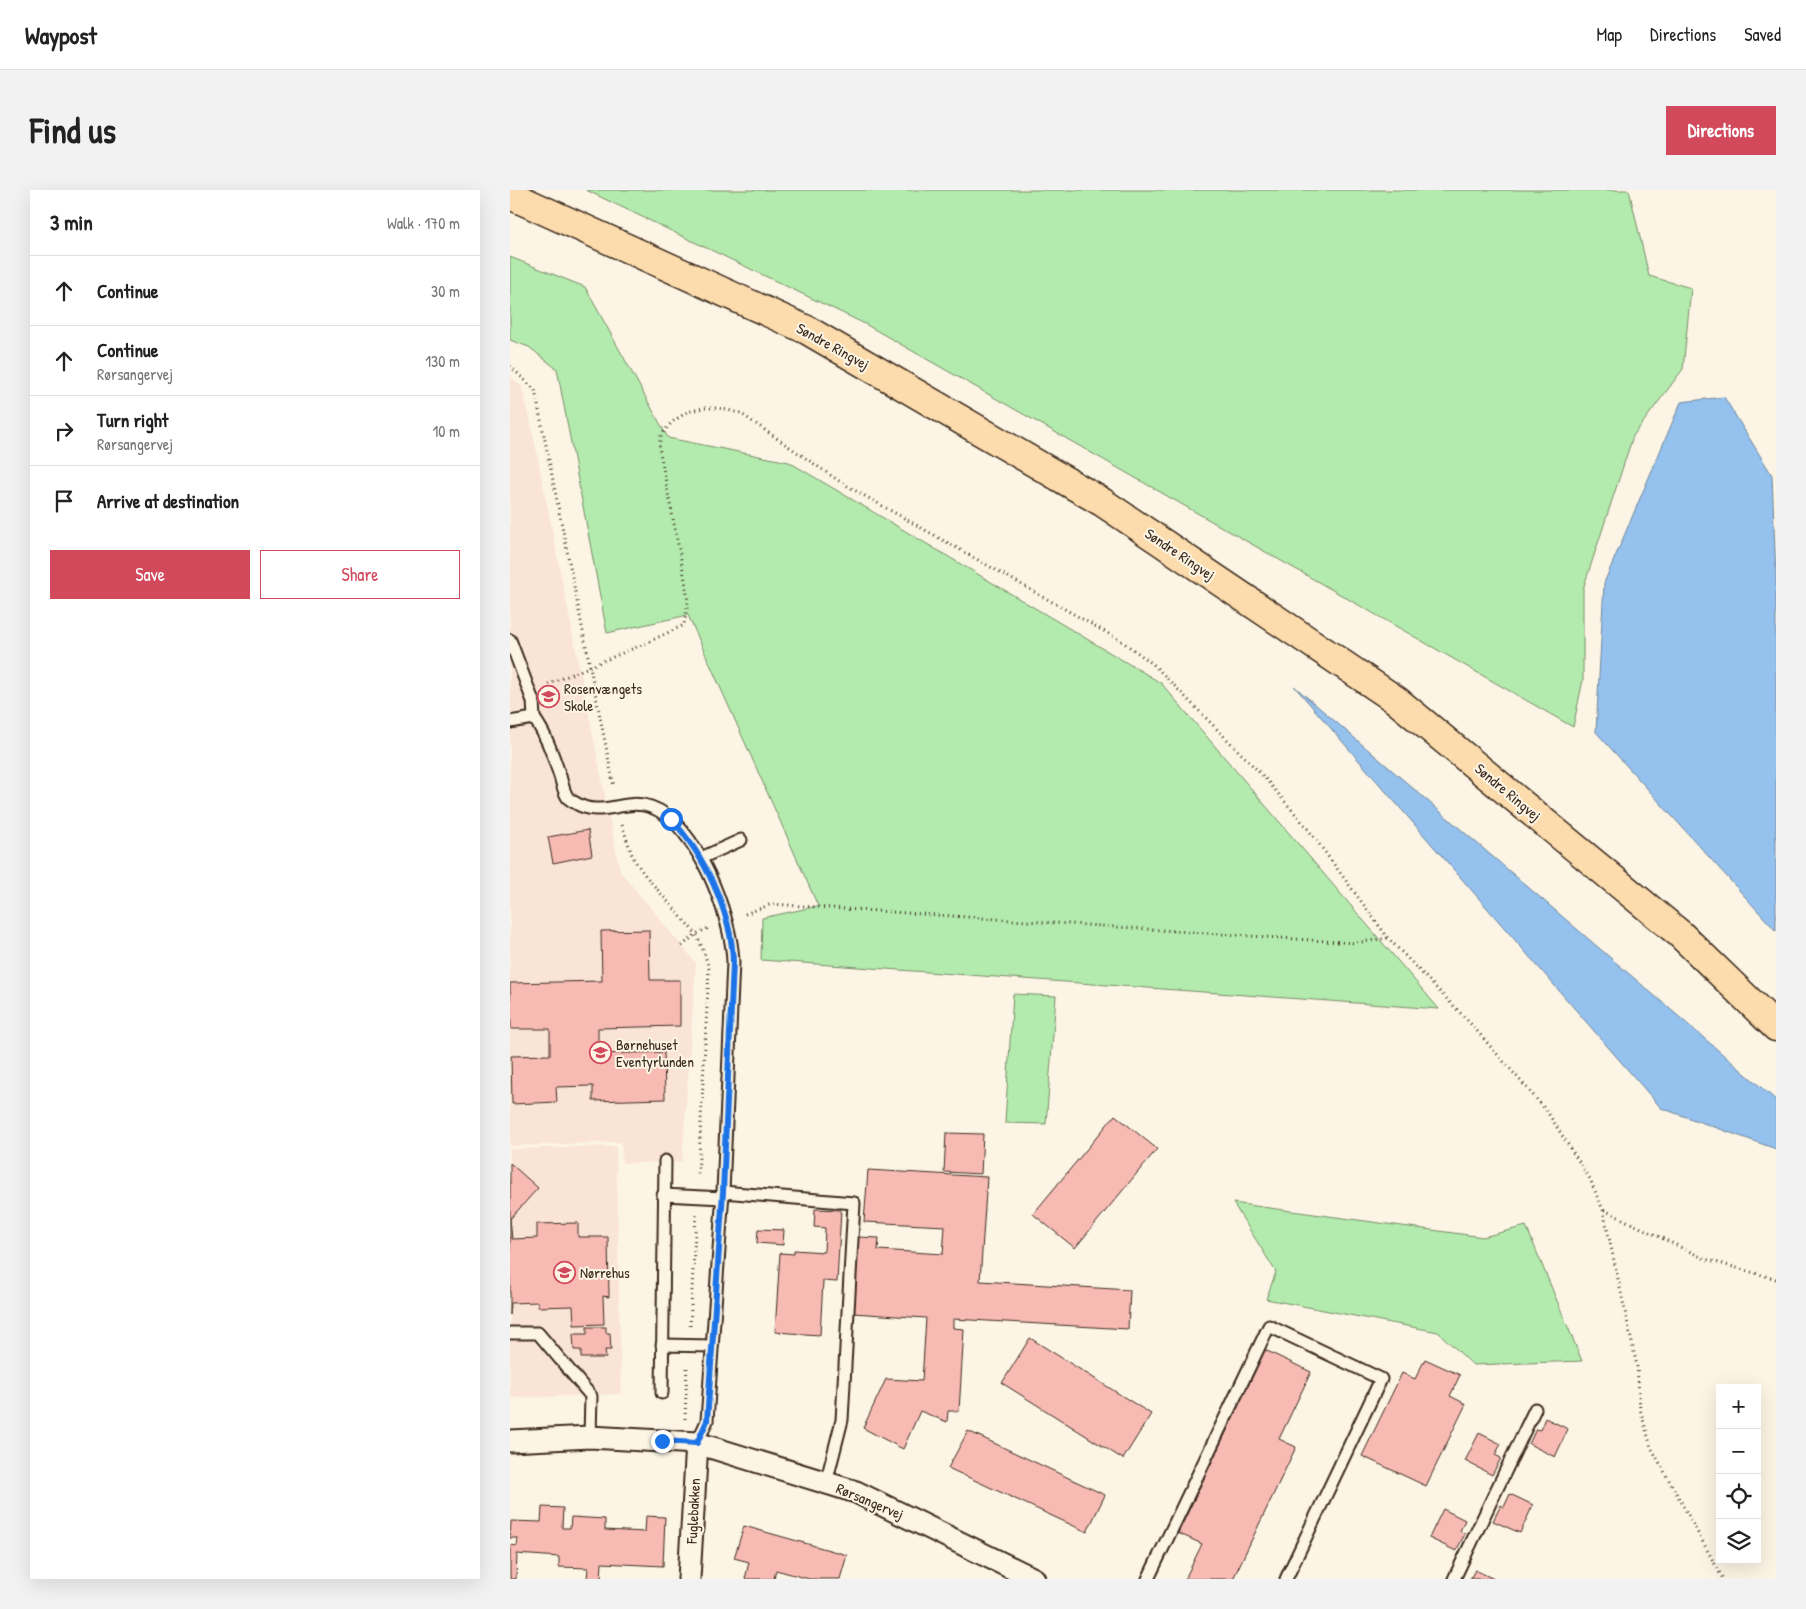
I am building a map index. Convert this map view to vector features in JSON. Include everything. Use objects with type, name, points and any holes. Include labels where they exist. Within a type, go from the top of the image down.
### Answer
[{"type":"main road","name":"Søndre Ringvej","points":[[510,195],[807,330],[1102,502],[1396,700],[1680,934],[1776,1027]]},
{"type":"street","name":"Rørsangervej","points":[[510,1441],[590,1438],[690,1443],[856,1492],[1034,1579]]},
{"type":"street","name":"Fuglebakken","points":[[689,1579],[690,1443]]},
{"type":"lane","points":[[510,640],[533,701],[534,718],[544,732],[568,798],[583,808],[601,810],[636,804],[650,806],[661,811],[683,831],[701,858],[727,921],[733,948],[733,962],[723,1195],[707,1421],[690,1443]]},
{"type":"lane","points":[[510,722],[534,718]]},
{"type":"lane","points":[[701,858],[741,840]]},
{"type":"lane","points":[[662,1393],[663,1195],[665,1161]]},
{"type":"lane","points":[[663,1195],[697,1197],[723,1195],[854,1203],[842,1420],[826,1483]]},
{"type":"lane","points":[[1152,1578],[1269,1326],[1381,1379],[1286,1579]]},
{"type":"lane","points":[[510,1333],[538,1332],[591,1396],[590,1438]]},
{"type":"lane","points":[[662,1345],[712,1346]]},
{"type":"lane","points":[[1454,1579],[1535,1409]]},
{"type":"path","points":[[510,366],[534,390],[626,841],[633,858],[644,874],[696,934],[709,969],[688,1346],[690,1443]]},
{"type":"path","points":[[529,692],[684,625],[688,602],[659,447],[661,435],[672,422],[687,412],[703,408],[719,408],[740,414],[842,483],[1123,642],[1153,664],[1264,777],[1308,829],[1388,938],[1470,1023],[1546,1110],[1590,1179],[1603,1210],[1637,1366],[1640,1409],[1651,1448],[1723,1579]]},
{"type":"path","points":[[772,904],[1355,943],[1388,938]]},
{"type":"path","points":[[682,946],[696,934]]},
{"type":"path","points":[[1603,1210],[1705,1259],[1776,1279]]},
{"type":"shaded area","points":[[510,376],[521,386],[529,414],[620,871],[696,963],[682,1162],[622,1163],[621,1142],[510,1146]]},
{"type":"shaded area","name":"Nørrehus","points":[[616,1146],[621,1394],[510,1398],[510,1149]]},
{"type":"green space","points":[[586,190],[1629,190],[1649,276],[1691,288],[1683,369],[1633,436],[1583,589],[1583,680],[1573,727],[865,324]]},
{"type":"green space","points":[[510,257],[585,287],[668,438],[789,462],[1161,683],[1439,1009],[761,960],[762,918],[818,906],[688,615],[607,633],[557,369],[529,347],[510,340]]},
{"type":"green space","points":[[1013,994],[1056,996],[1046,1124],[1005,1123]]},
{"type":"green space","points":[[1233,1203],[1483,1237],[1526,1226],[1582,1361],[1473,1365],[1438,1332],[1266,1299],[1276,1272]]},
{"type":"water","points":[[1724,397],[1772,475],[1776,576],[1776,931],[1596,732],[1604,583],[1681,402]]},
{"type":"water","points":[[1294,686],[1776,1100],[1776,1149],[1661,1108]]},
{"type":"building","points":[[588,830],[592,855],[553,863],[548,837]]},
{"type":"building","points":[[649,930],[650,980],[680,980],[680,1026],[598,1028],[598,1054],[664,1052],[665,1099],[593,1101],[593,1086],[556,1087],[557,1102],[512,1104],[511,1056],[550,1055],[550,1029],[511,1029],[510,983],[602,981],[601,931]]},
{"type":"building","points":[[1115,1115],[1157,1149],[1075,1248],[1033,1214]]},
{"type":"building","points":[[946,1133],[983,1134],[981,1174],[944,1172]]},
{"type":"building","points":[[510,1163],[538,1188],[510,1219]]},
{"type":"building","points":[[868,1170],[987,1177],[980,1281],[1130,1290],[1128,1329],[953,1319],[953,1328],[964,1329],[959,1411],[948,1411],[947,1422],[920,1411],[903,1449],[863,1428],[886,1379],[922,1381],[926,1318],[853,1313],[858,1237],[879,1238],[878,1250],[943,1254],[945,1226],[864,1222]]},
{"type":"building","points":[[815,1209],[841,1210],[837,1282],[823,1281],[820,1335],[775,1332],[780,1253],[794,1254],[794,1250],[824,1252],[825,1228],[814,1227]]},
{"type":"building","points":[[510,1219],[512,1239],[537,1238],[537,1224],[578,1223],[578,1237],[608,1237],[609,1297],[603,1296],[604,1324],[574,1325],[573,1306],[538,1307],[538,1302],[511,1303],[510,1315]]},
{"type":"building","points":[[758,1229],[784,1230],[783,1245],[757,1243]]},
{"type":"building","points":[[587,1327],[606,1327],[606,1333],[610,1333],[611,1350],[605,1350],[606,1358],[581,1358],[581,1350],[574,1350],[573,1334],[587,1334]]},
{"type":"building","points":[[1030,1338],[1151,1414],[1123,1459],[1002,1383]]},
{"type":"building","points":[[1265,1350],[1311,1372],[1279,1439],[1296,1447],[1233,1579],[1185,1579],[1202,1544],[1178,1533]]},
{"type":"building","points":[[1425,1359],[1460,1375],[1450,1396],[1466,1404],[1426,1486],[1362,1456],[1402,1373],[1415,1379]]},
{"type":"building","points":[[1545,1418],[1568,1429],[1555,1457],[1529,1444],[1536,1429],[1540,1430]]},
{"type":"building","points":[[968,1431],[1105,1495],[1087,1532],[948,1468]]},
{"type":"building","points":[[1479,1433],[1501,1444],[1495,1455],[1501,1458],[1492,1475],[1465,1461]]},
{"type":"building","points":[[1510,1494],[1533,1505],[1520,1533],[1493,1521],[1501,1505],[1504,1507]]},
{"type":"building","points":[[542,1507],[563,1508],[562,1528],[570,1528],[571,1517],[605,1519],[605,1530],[645,1532],[646,1516],[665,1517],[663,1566],[602,1563],[601,1579],[587,1579],[588,1568],[559,1567],[559,1557],[517,1554],[516,1579],[510,1579],[510,1545],[517,1546],[518,1538],[510,1538],[511,1521],[541,1522]]},
{"type":"building","points":[[1443,1509],[1465,1520],[1460,1531],[1465,1534],[1456,1551],[1429,1538]]},
{"type":"building","points":[[744,1526],[847,1555],[840,1579],[809,1579],[776,1570],[774,1579],[745,1579],[749,1562],[734,1558]]},
{"type":"building","points":[[1475,1570],[1494,1579],[1470,1579]]},
{"type":"place","name":"Rosenvængets Skole","points":[[548,697]]},
{"type":"place","name":"Børnehuset Eventyrlunden","points":[[600,1053]]},
{"type":"place","name":"Nørrehus","points":[[564,1272]]},
{"type":"route","points":[[662,1441],[697,1443],[707,1421],[723,1192],[733,962],[731,935],[710,876],[701,858],[683,831],[671,819]]}]
